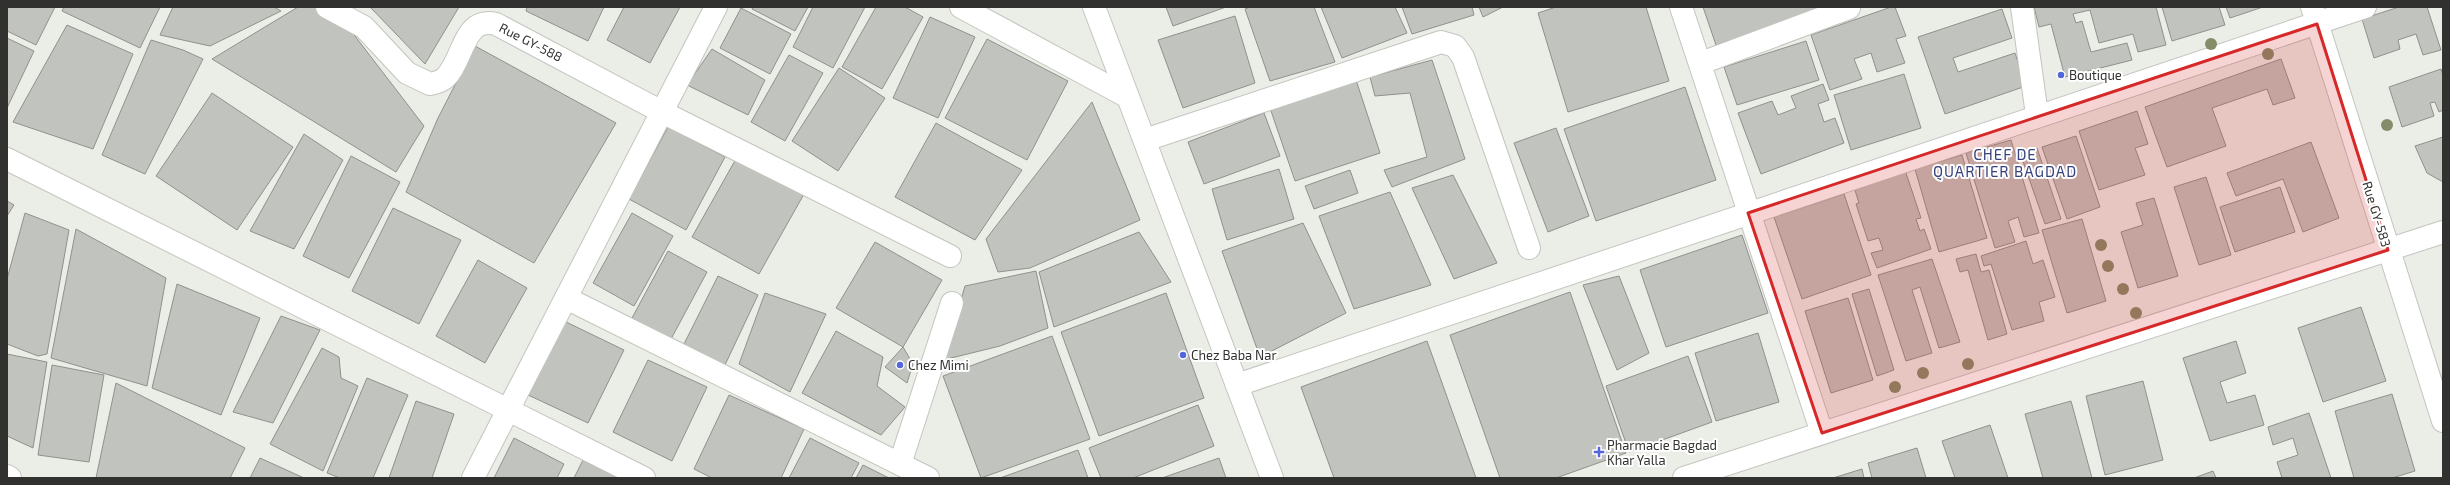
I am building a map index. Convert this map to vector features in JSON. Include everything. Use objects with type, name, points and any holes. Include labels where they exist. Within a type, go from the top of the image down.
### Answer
[{"type":"street","name":"Rue GY-588","points":[[327,7],[364,27],[408,74],[430,84],[447,76],[475,26],[485,22],[496,24],[662,112],[950,256]]},
{"type":"street","points":[[473,478],[716,7]]},
{"type":"street","points":[[961,7],[1128,96]]},
{"type":"street","points":[[1094,7],[1272,478]]},
{"type":"street","points":[[1681,7],[1822,433]]},
{"type":"street","points":[[2022,7],[2037,115]]},
{"type":"street","points":[[1237,385],[2037,115],[2314,15],[2365,7]]},
{"type":"street","points":[[1700,63],[1849,8]]},
{"type":"street","name":"Rue GY-583","points":[[2314,15],[2443,421]]},
{"type":"street","points":[[1145,140],[1441,42],[1455,46],[1463,57],[1529,248]]},
{"type":"street","points":[[7,159],[644,478]]},
{"type":"street","points":[[1684,478],[2443,232]]},
{"type":"street","points":[[566,298],[928,478]]},
{"type":"street","points":[[900,464],[952,303]]},
{"type":"highlighted area","points":[[2317,24],[2388,250],[1822,433],[1748,213]]},
{"type":"building","points":[[7,7],[55,7],[36,45],[7,31]]},
{"type":"building","points":[[64,7],[160,7],[140,48],[62,11]]},
{"type":"building","points":[[173,7],[274,7],[281,11],[210,46],[160,35]]},
{"type":"building","points":[[298,7],[314,7],[348,27],[424,126],[396,172],[212,59]]},
{"type":"building","points":[[370,7],[459,7],[425,64]]},
{"type":"building","points":[[527,7],[604,7],[588,41],[526,11]]},
{"type":"building","points":[[624,7],[680,7],[650,63],[607,40]]},
{"type":"building","points":[[753,7],[808,7],[795,31],[752,9]]},
{"type":"building","points":[[813,7],[865,7],[833,68],[793,47]]},
{"type":"building","points":[[876,7],[905,7],[923,17],[882,89],[842,67]]},
{"type":"building","points":[[1166,7],[1226,7],[1173,26]]},
{"type":"building","points":[[1250,7],[1314,7],[1335,62],[1270,81],[1245,9]]},
{"type":"building","points":[[1321,7],[1395,7],[1407,33],[1342,58]]},
{"type":"building","points":[[1402,7],[1472,7],[1474,15],[1412,34]]},
{"type":"building","points":[[1479,7],[1503,7],[1483,17]]},
{"type":"building","points":[[1556,7],[1646,7],[1669,81],[1568,112],[1538,13]]},
{"type":"building","points":[[1703,7],[1830,7],[1716,45]]},
{"type":"building","points":[[1891,7],[1895,7],[1906,36],[1896,39],[1905,63],[1877,72],[1871,53],[1854,59],[1862,79],[1830,90],[1811,35]]},
{"type":"building","points":[[2034,7],[2156,7],[2166,45],[2138,52],[2133,34],[2099,43],[2090,10],[2073,14],[2076,23],[2082,21],[2091,52],[2127,43],[2132,60],[2065,77],[2051,24],[2039,27]]},
{"type":"building","points":[[2162,7],[2219,7],[2225,25],[2172,41]]},
{"type":"building","points":[[2226,7],[2263,7],[2230,18]]},
{"type":"building","points":[[2399,7],[2427,7],[2441,50],[2423,55],[2416,34],[2398,40],[2400,49],[2374,58],[2362,19]]},
{"type":"building","points":[[741,8],[791,34],[770,74],[720,48]]},
{"type":"building","points":[[2002,9],[2012,38],[1953,58],[1958,72],[2015,53],[2026,86],[1945,114],[1918,37]]},
{"type":"building","points":[[1235,16],[1255,83],[1183,108],[1158,40]]},
{"type":"building","points":[[930,17],[975,37],[938,118],[893,98]]},
{"type":"building","points":[[67,25],[133,54],[93,149],[13,122]]},
{"type":"building","points":[[7,38],[34,51],[7,108]]},
{"type":"building","points":[[987,39],[1068,81],[1027,160],[945,118]]},
{"type":"building","points":[[151,40],[183,50],[203,59],[145,174],[102,155]]},
{"type":"building","points":[[1806,41],[1819,80],[1737,105],[1724,67]]},
{"type":"building","points":[[475,46],[616,123],[534,263],[406,192],[438,118]]},
{"type":"building","points":[[712,49],[765,80],[748,115],[687,85]]},
{"type":"building","points":[[789,55],[823,73],[785,141],[751,122]]},
{"type":"building","points":[[2281,59],[2295,98],[2273,105],[2267,89],[2212,108],[2226,146],[2167,167],[2145,107]]},
{"type":"building","points":[[1432,60],[1465,159],[1392,187],[1384,170],[1427,157],[1410,93],[1375,96],[1370,77]]},
{"type":"building","points":[[839,68],[885,98],[838,171],[792,141]]},
{"type":"building","points":[[2441,69],[2443,75],[2443,110],[2439,112],[2435,102],[2430,103],[2434,116],[2402,127],[2389,87]]},
{"type":"building","points":[[1904,74],[1921,128],[1851,150],[1834,95]]},
{"type":"building","points":[[1356,80],[1380,153],[1295,181],[1270,108]]},
{"type":"building","points":[[1823,84],[1829,100],[1818,104],[1824,122],[1835,118],[1844,143],[1761,174],[1738,113],[1772,101],[1778,115],[1796,108],[1791,96]]},
{"type":"building","points":[[1685,87],[1716,180],[1596,221],[1564,129]]},
{"type":"building","points":[[212,93],[293,147],[237,230],[156,176]]},
{"type":"building","points":[[1092,102],[1140,220],[1030,268],[998,272],[986,239]]},
{"type":"building","points":[[2137,111],[2148,144],[2135,148],[2145,175],[2099,190],[2079,131]]},
{"type":"building","points":[[1264,113],[1280,156],[1204,184],[1188,142]]},
{"type":"building","points":[[936,123],[1022,170],[975,240],[895,197]]},
{"type":"building","points":[[668,127],[725,157],[686,230],[629,199]]},
{"type":"building","points":[[1556,128],[1589,216],[1548,232],[1514,143]]},
{"type":"building","points":[[304,134],[343,160],[294,249],[250,231]]},
{"type":"building","points":[[2076,136],[2100,207],[2067,219],[2042,147]]},
{"type":"building","points":[[2443,137],[2443,182],[2427,173],[2415,146]]},
{"type":"building","points":[[2011,140],[2039,233],[2024,237],[2018,217],[2008,221],[2015,242],[1995,248],[1966,153]]},
{"type":"building","points":[[2311,142],[2339,218],[2303,232],[2283,179],[2236,196],[2227,173]]},
{"type":"building","points":[[2037,148],[2061,219],[2045,224],[2020,153]]},
{"type":"building","points":[[1962,155],[1987,238],[1939,252],[1915,169]]},
{"type":"building","points":[[351,156],[400,182],[349,278],[303,256]]},
{"type":"building","points":[[737,157],[804,194],[759,274],[692,237]]},
{"type":"building","points":[[1279,169],[1294,219],[1227,240],[1212,189]]},
{"type":"building","points":[[1350,170],[1358,193],[1314,209],[1305,186]]},
{"type":"building","points":[[1905,170],[1921,218],[1916,219],[1920,231],[1924,229],[1931,249],[1877,268],[1871,253],[1883,250],[1879,238],[1868,241],[1856,204],[1859,203],[1854,187]]},
{"type":"building","points":[[1453,175],[1497,263],[1454,279],[1412,188]]},
{"type":"building","points":[[2206,177],[2231,255],[2199,265],[2174,187]]},
{"type":"building","points":[[2280,187],[2295,232],[2235,252],[2220,207]]},
{"type":"building","points":[[1390,192],[1431,285],[1354,309],[1319,216]]},
{"type":"building","points":[[1844,194],[1871,275],[1802,299],[1774,217]]},
{"type":"building","points":[[2154,198],[2178,276],[2138,288],[2121,232],[2143,225],[2136,203]]},
{"type":"building","points":[[7,201],[14,205],[7,216]]},
{"type":"building","points":[[393,208],[461,240],[419,324],[352,291]]},
{"type":"building","points":[[25,213],[69,230],[47,354],[38,356],[7,344],[7,279]]},
{"type":"building","points":[[632,213],[673,236],[634,306],[593,283]]},
{"type":"building","points":[[2082,219],[2106,301],[2067,313],[2042,230]]},
{"type":"building","points":[[1303,223],[1346,313],[1260,357],[1222,251]]},
{"type":"building","points":[[76,229],[166,278],[147,386],[51,358]]},
{"type":"building","points":[[1139,232],[1171,282],[1054,327],[1039,272]]},
{"type":"building","points":[[1742,235],[1768,313],[1666,347],[1640,270]]},
{"type":"building","points":[[2026,241],[2033,264],[2043,260],[2055,297],[2039,302],[2044,321],[2012,330],[1991,264],[1984,266],[1981,256]]},
{"type":"building","points":[[875,242],[942,280],[903,347],[836,308]]},
{"type":"building","points":[[668,251],[707,272],[671,339],[632,318]]},
{"type":"building","points":[[1976,254],[1981,272],[1989,270],[2007,334],[1988,340],[1968,270],[1960,272],[1956,259]]},
{"type":"building","points":[[1932,259],[1960,342],[1939,348],[1920,287],[1912,290],[1932,353],[1906,361],[1878,275]]},
{"type":"building","points":[[478,260],[527,288],[485,363],[436,336]]},
{"type":"building","points":[[1036,271],[1048,328],[1000,346],[943,360],[965,286]]},
{"type":"building","points":[[718,276],[758,295],[724,367],[682,348]]},
{"type":"building","points":[[1619,276],[1649,353],[1617,370],[1583,285]]},
{"type":"building","points":[[177,284],[260,318],[221,415],[152,388]]},
{"type":"building","points":[[1869,289],[1894,370],[1877,376],[1852,294]]},
{"type":"building","points":[[1570,292],[1626,453],[1556,478],[1500,478],[1450,335]]},
{"type":"building","points":[[765,293],[826,314],[790,392],[739,364]]},
{"type":"building","points":[[1166,293],[1204,398],[1099,436],[1061,332]]},
{"type":"building","points":[[1848,298],[1873,380],[1831,393],[1805,311]]},
{"type":"building","points":[[2361,307],[2386,381],[2323,402],[2298,328]]},
{"type":"building","points":[[281,316],[320,330],[273,423],[233,412]]},
{"type":"building","points":[[562,320],[624,350],[588,423],[526,394]]},
{"type":"building","points":[[836,331],[883,357],[877,386],[905,407],[881,435],[802,393]]},
{"type":"building","points":[[1758,333],[1779,402],[1716,421],[1695,353]]},
{"type":"building","points":[[1052,336],[1090,439],[981,478],[943,376]]},
{"type":"building","points":[[1427,341],[1476,478],[1334,478],[1301,387]]},
{"type":"building","points":[[2236,341],[2246,373],[2220,382],[2227,403],[2255,395],[2264,425],[2210,441],[2183,358]]},
{"type":"building","name":"Chez Mimi","points":[[903,347],[913,364],[907,383],[885,367]]},
{"type":"building","points":[[322,348],[339,357],[341,378],[358,386],[323,471],[270,444]]},
{"type":"building","points":[[7,354],[47,362],[33,448],[7,436]]},
{"type":"building","points":[[1688,356],[1712,422],[1629,452],[1606,386]]},
{"type":"building","points":[[648,360],[707,387],[672,461],[613,432]]},
{"type":"building","points":[[52,365],[104,375],[89,462],[38,455]]},
{"type":"building","points":[[367,378],[408,395],[373,478],[340,478],[327,473]]},
{"type":"building","points":[[2143,381],[2163,460],[2105,475],[2086,396]]},
{"type":"building","points":[[116,383],[245,448],[230,478],[96,478]]},
{"type":"building","points":[[2392,394],[2415,471],[2392,478],[2354,478],[2335,411]]},
{"type":"building","points":[[729,395],[804,429],[781,478],[712,478],[694,469]]},
{"type":"building","points":[[416,401],[454,414],[432,478],[389,478]]},
{"type":"building","points":[[2071,401],[2092,478],[2043,478],[2025,414]]},
{"type":"building","points":[[1198,405],[1214,446],[1133,478],[1101,478],[1089,448]]},
{"type":"building","points":[[2309,413],[2331,478],[2282,478],[2277,462],[2298,455],[2293,438],[2273,445],[2268,427]]},
{"type":"building","points":[[1990,425],[2008,478],[1955,478],[1942,441]]},
{"type":"building","points":[[514,438],[564,464],[557,478],[494,478]]},
{"type":"building","points":[[810,438],[859,463],[851,478],[789,478]]},
{"type":"building","points":[[1917,448],[1926,478],[1872,478],[1868,463]]},
{"type":"building","points":[[1078,450],[1088,478],[1000,478]]},
{"type":"building","points":[[260,458],[304,478],[250,478]]},
{"type":"building","points":[[1219,458],[1226,478],[1162,478]]},
{"type":"building","points":[[583,460],[620,478],[574,478]]},
{"type":"building","points":[[863,465],[889,478],[856,478]]},
{"type":"building","points":[[1862,469],[1864,478],[1833,478]]},
{"type":"building","points":[[2213,471],[2216,478],[2194,478]]},
{"type":"place","name":"Boutique","points":[[2061,75]]},
{"type":"place","name":"Chez Baba Nar","points":[[1183,355]]},
{"type":"place","name":"Chez Mimi","points":[[900,365]]},
{"type":"place","name":"Pharmacie Bagdad Khar Yalla","points":[[1599,452]]},
{"type":"district","name":"CHEF DE QUARTIER BAGDAD","points":[[2005,162]]}]
